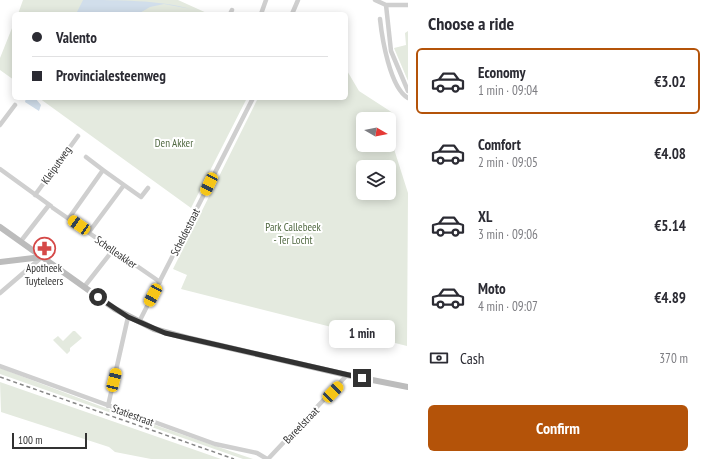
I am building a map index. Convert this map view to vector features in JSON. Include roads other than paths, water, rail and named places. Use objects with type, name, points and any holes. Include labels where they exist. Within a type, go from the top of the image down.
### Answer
[{"type":"main road","points":[[0,227],[84,287],[128,317],[139,322],[172,334],[347,375],[408,387]]},
{"type":"main road","points":[[0,262],[42,257]]},
{"type":"street","points":[[262,12],[266,0]]},
{"type":"street","points":[[293,12],[298,0]]},
{"type":"street","points":[[375,0],[386,5],[408,5]]},
{"type":"street","points":[[386,5],[391,51],[408,91]]},
{"type":"street","points":[[380,19],[385,53],[399,86],[408,98]]},
{"type":"street","name":"Scheldestraat","points":[[139,322],[251,100]]},
{"type":"street","points":[[0,125],[15,105]]},
{"type":"street","name":"Kleiputweg","points":[[35,195],[78,136]]},
{"type":"street","points":[[86,157],[141,197],[148,188]]},
{"type":"street","name":"Schelleakker","points":[[1,170],[160,282]]},
{"type":"street","points":[[69,218],[104,170]]},
{"type":"street","points":[[89,232],[124,185]]},
{"type":"street","points":[[21,241],[51,206]]},
{"type":"street","points":[[84,287],[113,250]]},
{"type":"street","points":[[0,293],[42,257]]},
{"type":"street","points":[[108,406],[128,317]]},
{"type":"street","name":"Statiestraat","points":[[0,366],[215,444],[257,453],[270,458]]},
{"type":"street","name":"Bareelstraat","points":[[270,458],[347,375]]},
{"type":"water","points":[[83,0],[152,2],[179,6],[191,9],[164,4],[150,7],[141,12],[77,12]]},
{"type":"water","points":[[26,100],[37,100],[41,105],[39,111],[25,102]]},
{"type":"railway","points":[[0,377],[234,459]]},
{"type":"place","name":"Apotheek Tuyteleers","points":[[44,248]]},
{"type":"park label","name":"Den Akker","points":[[174,143]]},
{"type":"park label","name":"Park Callebeek - Ter Locht","points":[[293,233]]}]
